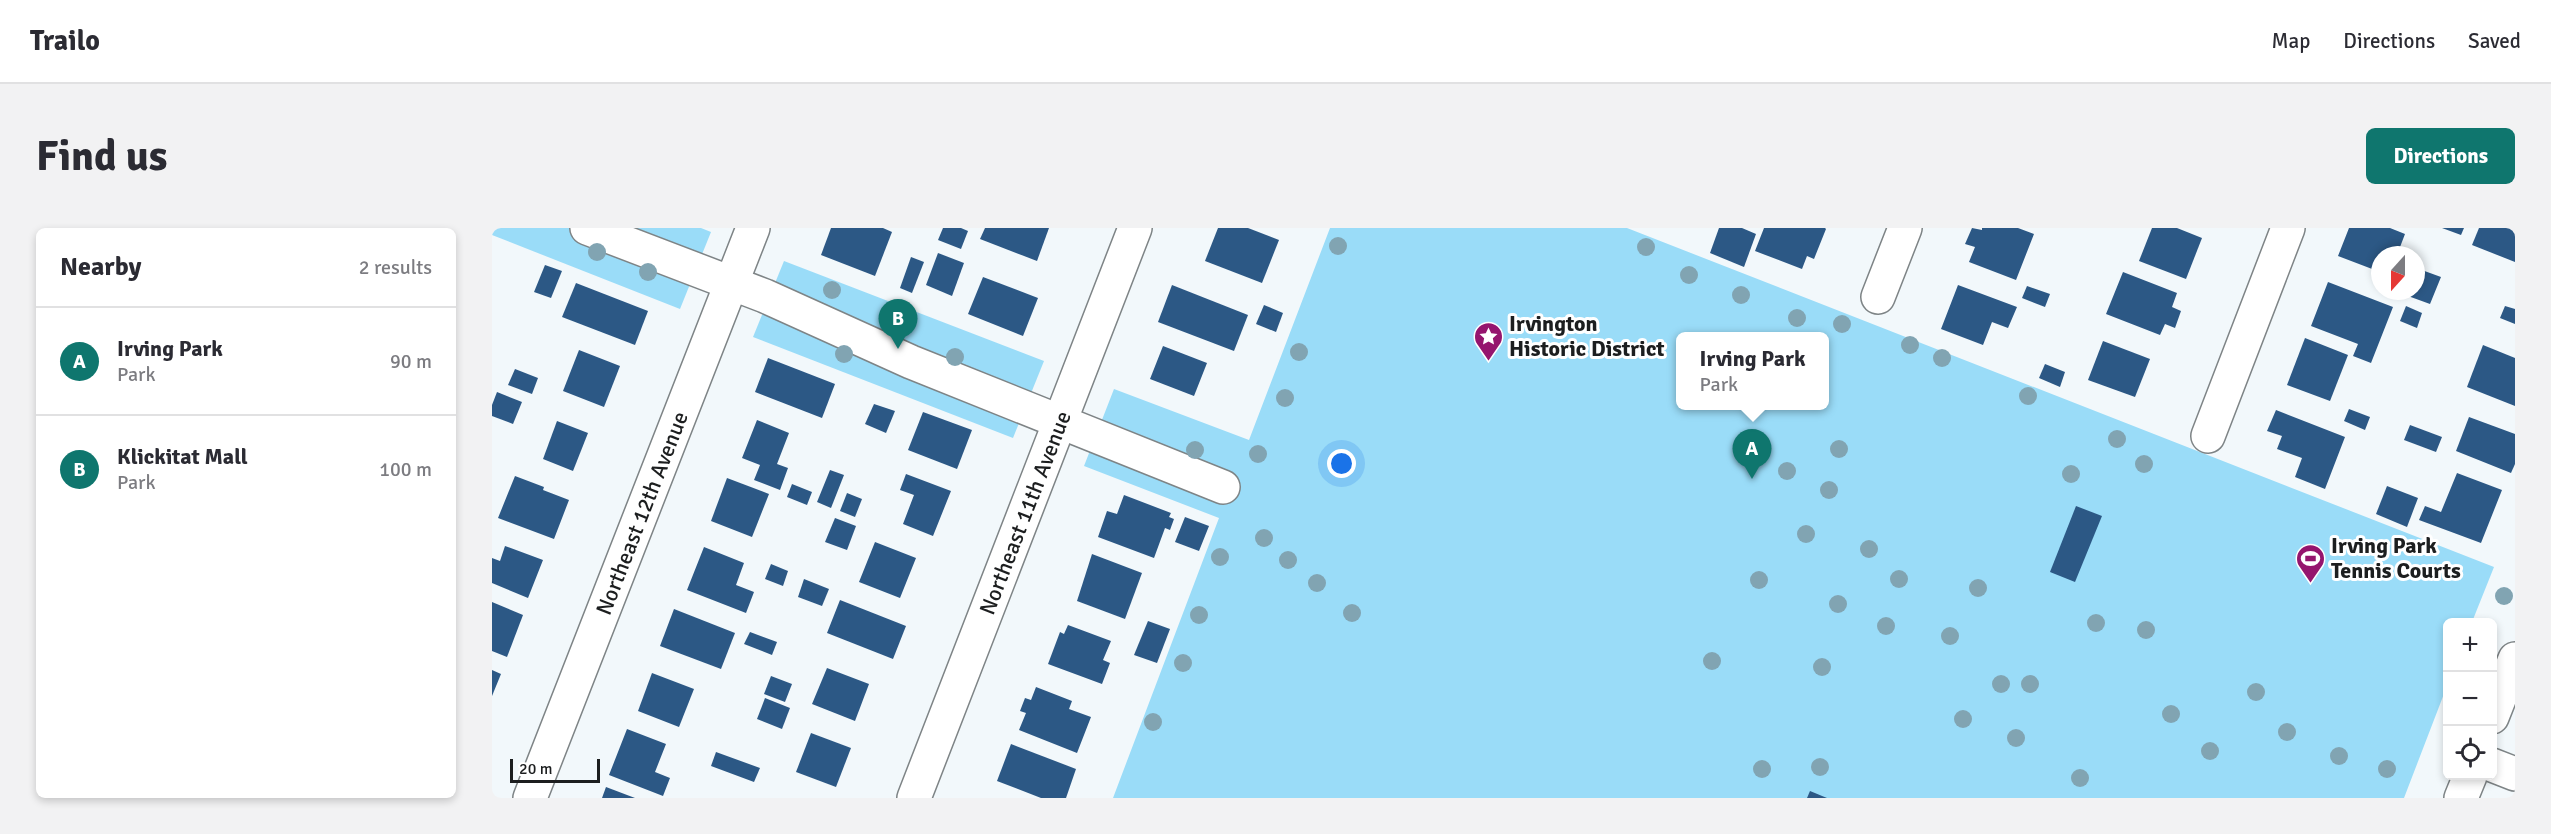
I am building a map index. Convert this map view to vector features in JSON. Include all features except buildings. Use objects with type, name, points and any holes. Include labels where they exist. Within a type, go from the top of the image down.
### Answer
[{"type":"street","points":[[587,228],[765,296],[911,362],[1223,487]]},
{"type":"street","name":"Northeast 12th Avenue","points":[[530,798],[753,228]]},
{"type":"street","name":"Northeast 11th Avenue","points":[[915,798],[1135,228]]},
{"type":"street","points":[[1878,297],[1905,228]]},
{"type":"street","points":[[2208,436],[2288,228]]},
{"type":"street","points":[[2497,706],[2515,659]]},
{"type":"street","points":[[2497,767],[2515,774]]},
{"type":"street","points":[[2461,798],[2468,780]]},
{"type":"shaded area","points":[[492,228],[701,228],[711,232],[680,309],[492,235]]},
{"type":"shaded area","points":[[1330,228],[1627,228],[2494,567],[2474,618],[2443,618],[2443,696],[2404,798],[1113,798],[1219,518],[1084,466],[1114,389],[1249,440]]},
{"type":"shaded area","points":[[784,261],[1044,361],[1013,438],[753,337]]},
{"type":"place","name":"Klickitat Mall","points":[[898,349]]},
{"type":"place","name":"Irvington Historic District","points":[[1488,362]]},
{"type":"place","name":"Irving Park","points":[[1752,479]]},
{"type":"place","name":"Irving Park Tennis Courts","points":[[2310,584]]}]
